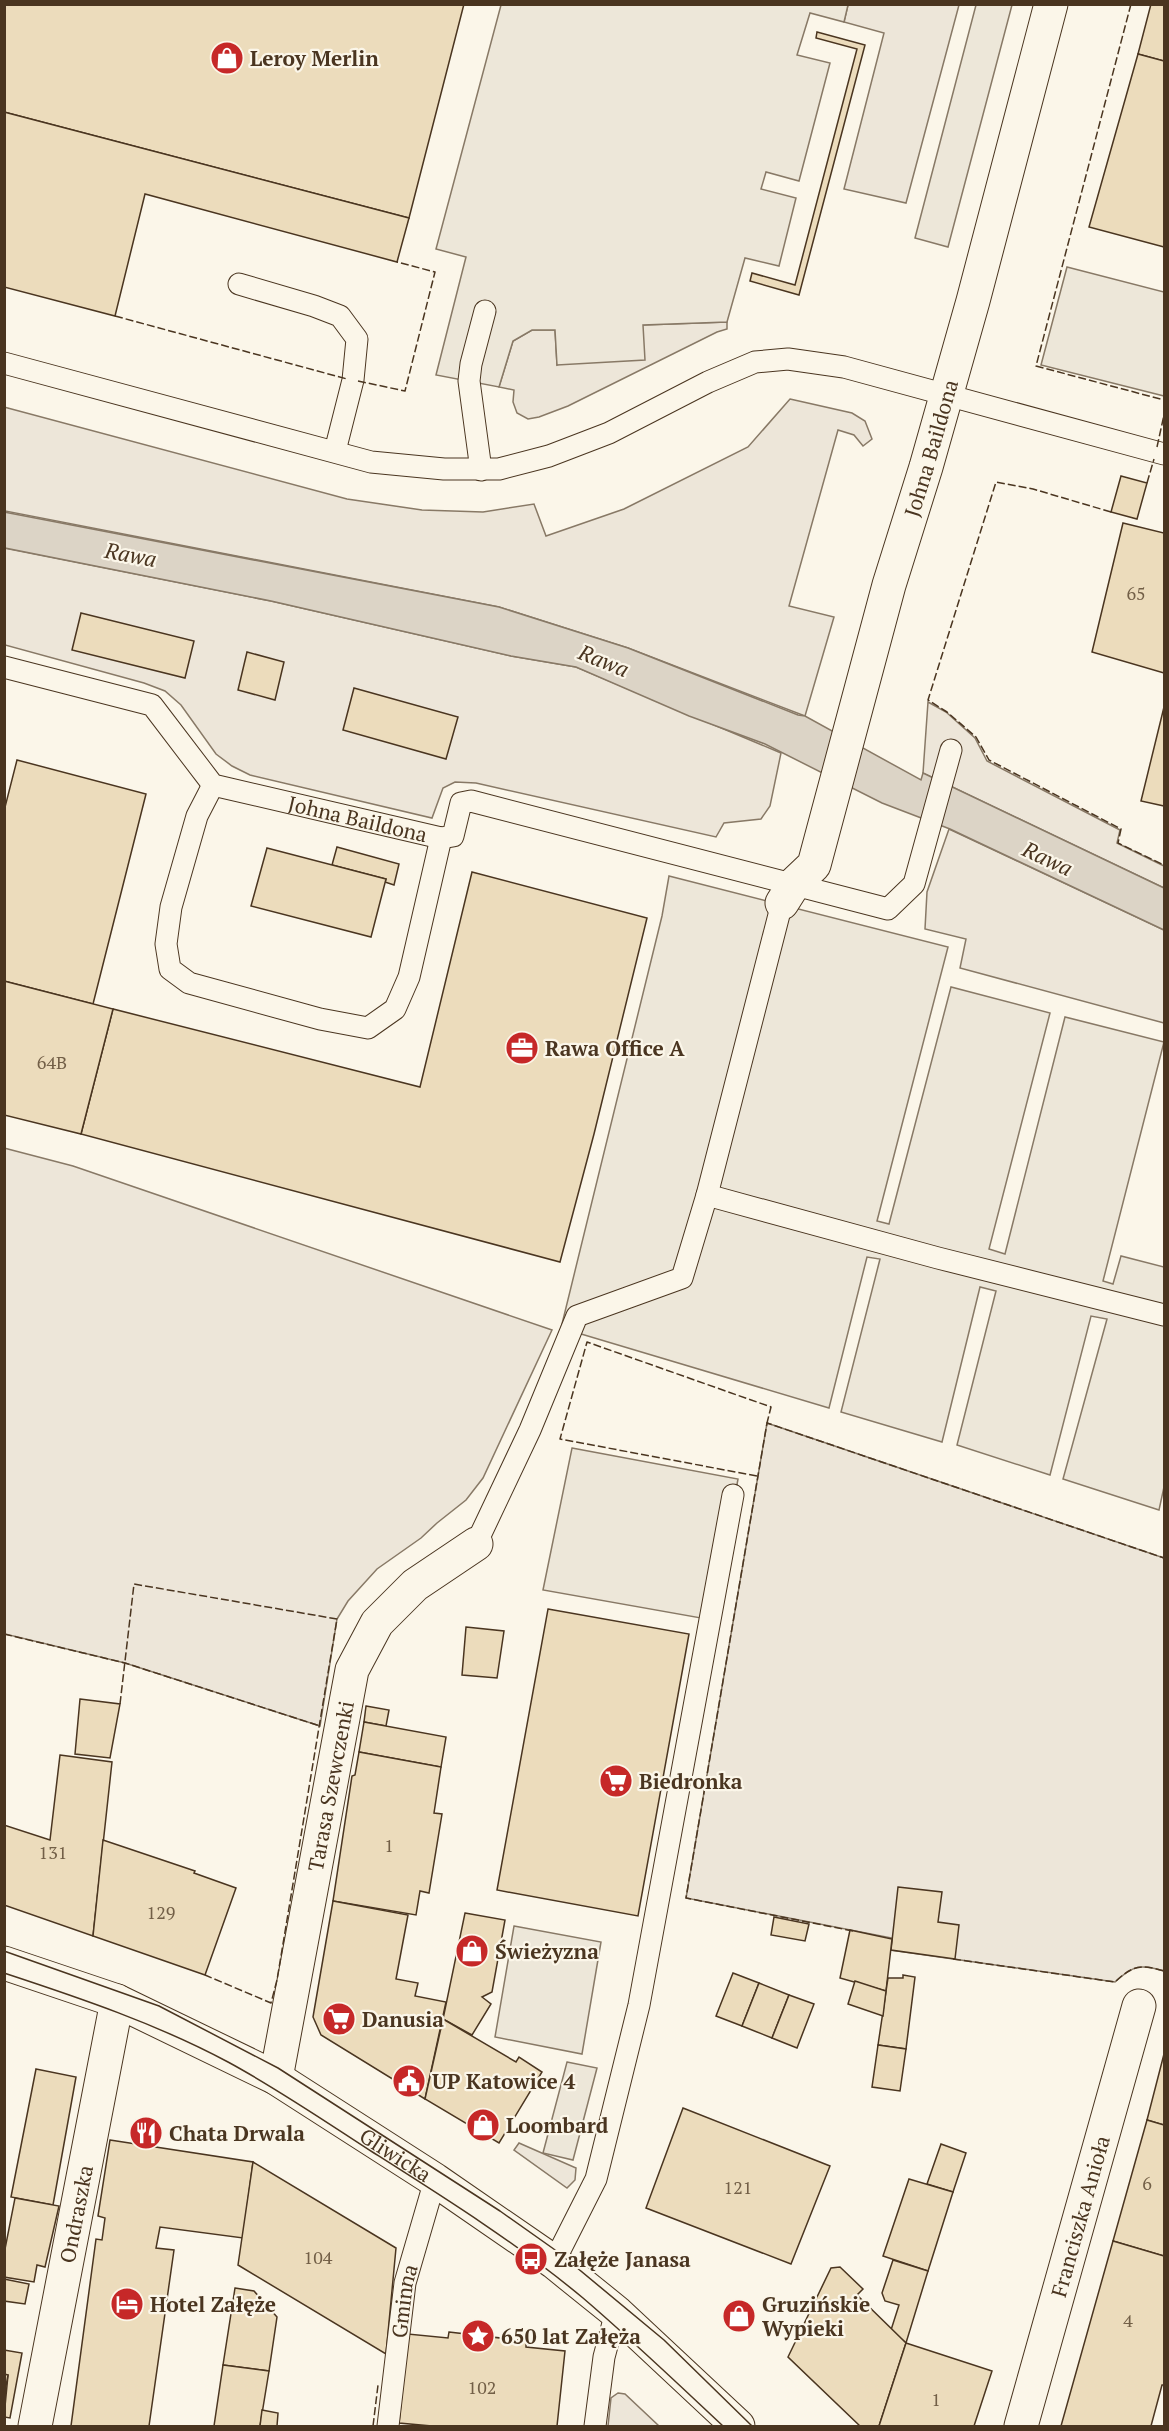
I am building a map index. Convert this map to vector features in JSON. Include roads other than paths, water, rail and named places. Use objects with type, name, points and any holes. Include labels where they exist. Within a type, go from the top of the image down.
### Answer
[{"type":"street","name":"Johna Baildona","points":[[788,893],[814,865],[888,585],[947,395],[1051,4]]},
{"type":"street","name":"Tarasa Szewczenki","points":[[276,2078],[352,1670],[377,1623],[415,1585],[476,1544]]},
{"type":"street","name":"Gliwicka","points":[[4,1963],[117,2001],[276,2078],[435,2180],[554,2262],[616,2312],[738,2427]]},
{"type":"street","name":"Ondraszka","points":[[35,2427],[117,2001]]},
{"type":"street","name":"Franciszka Anioła","points":[[1021,2427],[1139,2006]]},
{"type":"lane","points":[[239,284],[340,316],[357,339],[353,380],[335,451]]},
{"type":"lane","points":[[481,470],[469,381],[471,364],[485,311]]},
{"type":"lane","points":[[4,363],[371,462],[444,469],[499,469],[549,456],[609,433],[708,382],[755,362],[788,359],[844,367],[1164,454]]},
{"type":"lane","points":[[4,667],[152,705],[213,785],[197,816],[171,907],[166,944],[170,969],[189,983],[320,1019],[368,1028],[394,1009],[409,978],[441,838]]},
{"type":"lane","points":[[476,1544],[530,1430],[577,1316],[682,1278],[707,1195],[788,893],[888,909],[914,884],[951,750]]},
{"type":"lane","name":"Johna Baildona","points":[[213,785],[441,838],[453,836],[461,803],[471,801],[788,893]]},
{"type":"lane","points":[[707,1195],[938,1258],[1164,1315]]},
{"type":"lane","points":[[554,2262],[596,2179],[639,2005],[733,1495]]},
{"type":"lane","name":"Gminna","points":[[388,2427],[405,2283],[435,2180]]},
{"type":"lane","points":[[595,2427],[604,2357],[616,2312]]},
{"type":"water","name":"Rawa","points":[[4,512],[499,607],[628,648],[805,716],[921,780],[923,773],[1164,888],[1164,930],[950,829],[882,803],[765,744],[689,716],[576,667],[511,656],[271,601],[5,548]]},
{"type":"tram line","points":[[4,1951],[159,2006],[278,2068],[500,2211],[558,2252],[664,2340],[752,2426]]},
{"type":"tram line","points":[[4,1973],[90,2002],[174,2036],[247,2072],[284,2094],[454,2204],[533,2259],[583,2298],[723,2426]]},
{"type":"place","name":"Leroy Merlin","points":[[227,58]]},
{"type":"place","name":"Rawa Office A","points":[[522,1048]]},
{"type":"place","name":"Biedronka","points":[[616,1781]]},
{"type":"place","name":"Świeżyzna","points":[[472,1951]]},
{"type":"place","name":"Danusia","points":[[339,2019]]},
{"type":"place","name":"UP Katowice 4","points":[[409,2081]]},
{"type":"place","name":"Loombard","points":[[483,2125]]},
{"type":"place","name":"Chata Drwala","points":[[146,2133]]},
{"type":"place","name":"Załęże Janasa","points":[[531,2259]]},
{"type":"place","name":"Hotel Załęże","points":[[127,2304]]},
{"type":"place","name":"Gruzińskie Wypieki","points":[[739,2316]]},
{"type":"place","name":"650 lat Załęża","points":[[478,2336]]}]
